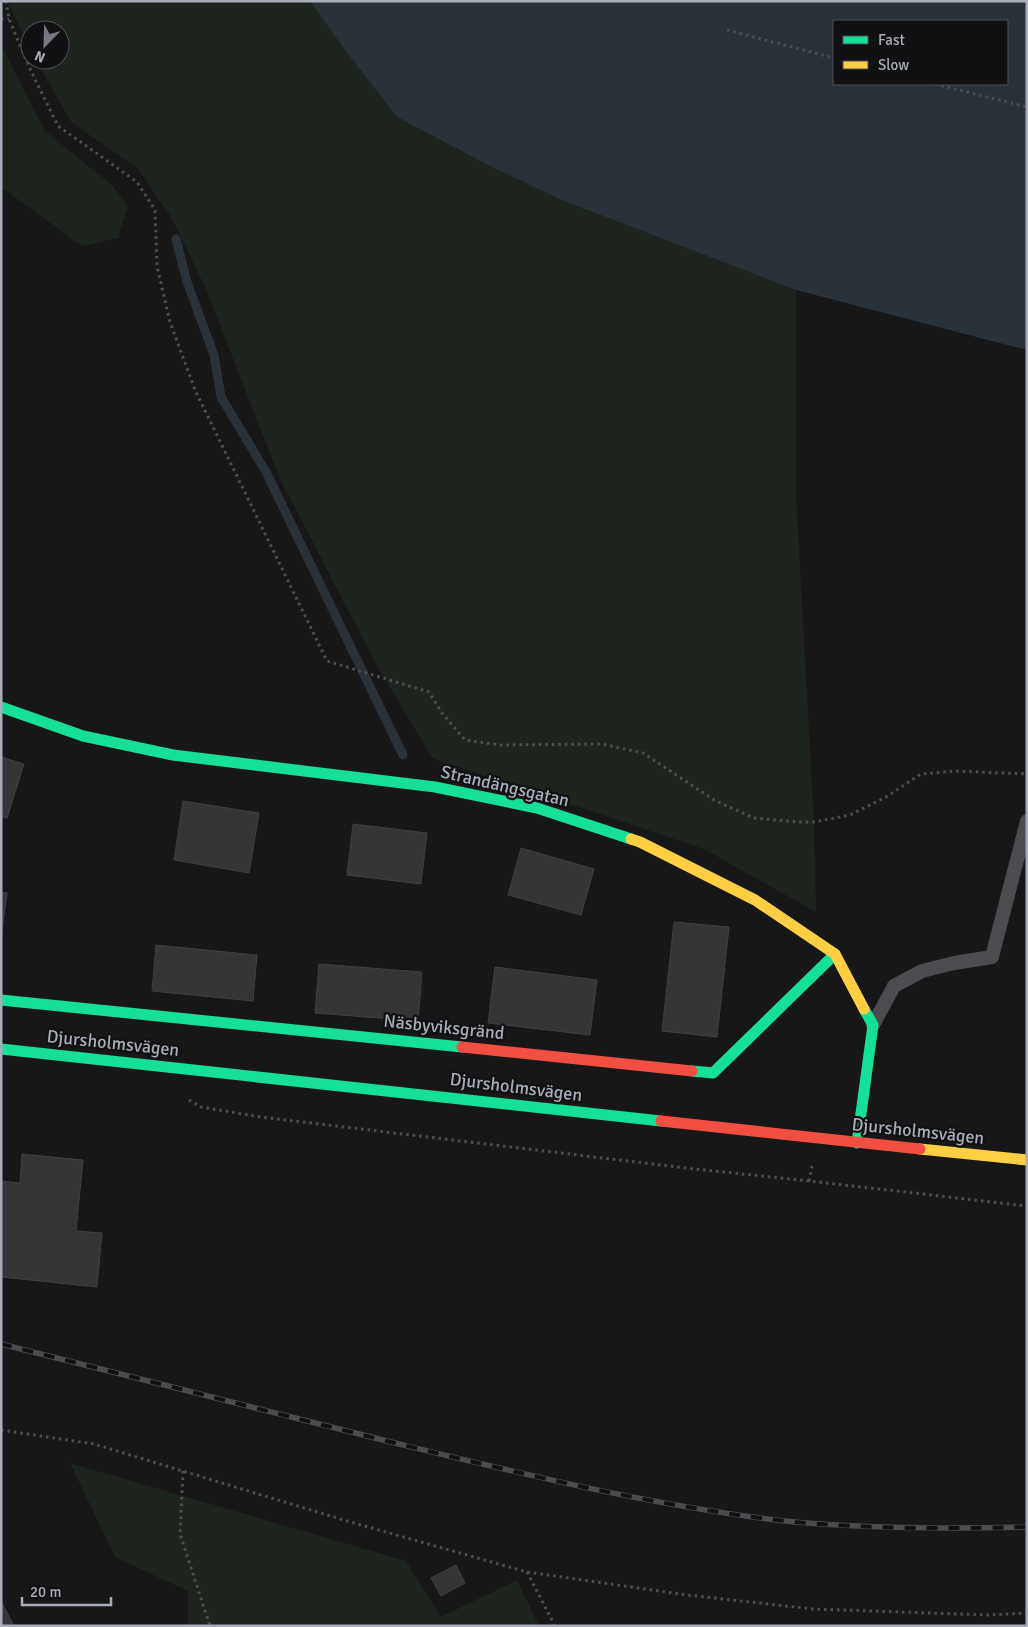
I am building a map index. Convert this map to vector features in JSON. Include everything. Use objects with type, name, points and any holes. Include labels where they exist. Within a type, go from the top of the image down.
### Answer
[{"type":"street","name":"Strandängsgatan","points":[[1,707],[83,736],[173,755],[435,787],[537,808],[640,842],[755,900],[836,954],[873,1025]]},
{"type":"street","name":"Näsbyviksgränd","points":[[1,1000],[713,1073],[836,954]]},
{"type":"street","points":[[857,1143],[873,1025]]},
{"type":"street","name":"Djursholmsvägen","points":[[1,1049],[257,1075],[857,1143],[1027,1160]]},
{"type":"lane","points":[[873,1025],[894,986],[922,971],[954,963],[992,957],[1027,821]]},
{"type":"path","points":[[6,1],[9,19],[30,71],[58,126],[137,182],[155,210],[157,266],[170,322],[195,390],[327,661],[429,692],[442,713],[465,740],[500,745],[602,744],[643,753],[714,800],[754,818],[814,822],[850,815],[886,797],[921,774],[955,771],[1027,774]]},
{"type":"path","points":[[1,19],[9,19]]},
{"type":"path","points":[[727,30],[833,58]]},
{"type":"path","points":[[940,85],[1027,107]]},
{"type":"path","points":[[186,1098],[201,1107],[261,1118],[1027,1206]]},
{"type":"path","points":[[1,1430],[94,1444],[347,1521],[526,1572],[687,1595],[813,1609],[988,1615],[1027,1613]]},
{"type":"path","points":[[183,1471],[180,1534],[210,1626]]},
{"type":"path","points":[[526,1572],[555,1626]]},
{"type":"shaded area","points":[[7,1],[311,1],[342,46],[397,117],[488,165],[559,199],[796,290],[796,495],[814,822],[816,912],[704,849],[432,758],[376,664],[280,479],[205,287],[170,215],[137,168],[71,122],[42,70],[70,70],[70,20],[20,20],[20,28]]},
{"type":"shaded area","points":[[310,1],[1027,1],[1027,350],[796,290],[559,199],[488,165],[397,117]]},
{"type":"shaded area","points":[[1,45],[45,131],[113,186],[128,206],[118,238],[82,246],[1,187]]},
{"type":"shaded area","points":[[70,1463],[406,1561],[441,1617],[517,1580],[539,1626],[188,1626],[188,1591],[115,1557]]},
{"type":"building","points":[[1,757],[24,764],[7,818],[1,816]]},
{"type":"building","points":[[183,801],[259,813],[249,873],[174,860]]},
{"type":"building","points":[[353,824],[427,833],[421,884],[347,875]]},
{"type":"building","points":[[521,848],[594,869],[581,915],[508,895]]},
{"type":"building","points":[[1,892],[7,893],[1,938]]},
{"type":"building","points":[[674,922],[729,927],[717,1037],[662,1031]]},
{"type":"building","points":[[156,945],[257,955],[253,1001],[152,991]]},
{"type":"building","points":[[319,964],[422,972],[418,1021],[315,1013]]},
{"type":"building","points":[[495,967],[597,980],[590,1035],[488,1023]]},
{"type":"building","points":[[22,1154],[83,1160],[76,1231],[102,1233],[97,1287],[1,1277],[1,1181],[20,1183]]},
{"type":"building","points":[[456,1565],[465,1583],[441,1596],[431,1578]]},
{"type":"building","points":[[1,1601],[14,1626],[1,1626]]},
{"type":"waterway","points":[[176,239],[187,282],[214,355],[221,397],[266,472],[403,755]]},
{"type":"railway","points":[[1,1344],[495,1467],[687,1507],[785,1521],[846,1526],[936,1528],[1027,1527]]},
{"type":"traffic: fast","points":[[1,707],[83,736],[173,755],[435,787],[537,808],[631,839]]},
{"type":"traffic: fast","points":[[692,1071],[713,1073],[835,954]]},
{"type":"traffic: fast","points":[[1,1000],[462,1047]]},
{"type":"traffic: fast","points":[[857,1143],[873,1025],[864,1009]]},
{"type":"traffic: fast","points":[[1,1049],[661,1121]]},
{"type":"traffic: slow","points":[[631,839],[755,900],[835,954],[864,1009]]},
{"type":"traffic: slow","points":[[920,1149],[1027,1160]]},
{"type":"traffic: jam","points":[[462,1047],[692,1071]]},
{"type":"traffic: jam","points":[[661,1121],[920,1149]]}]
